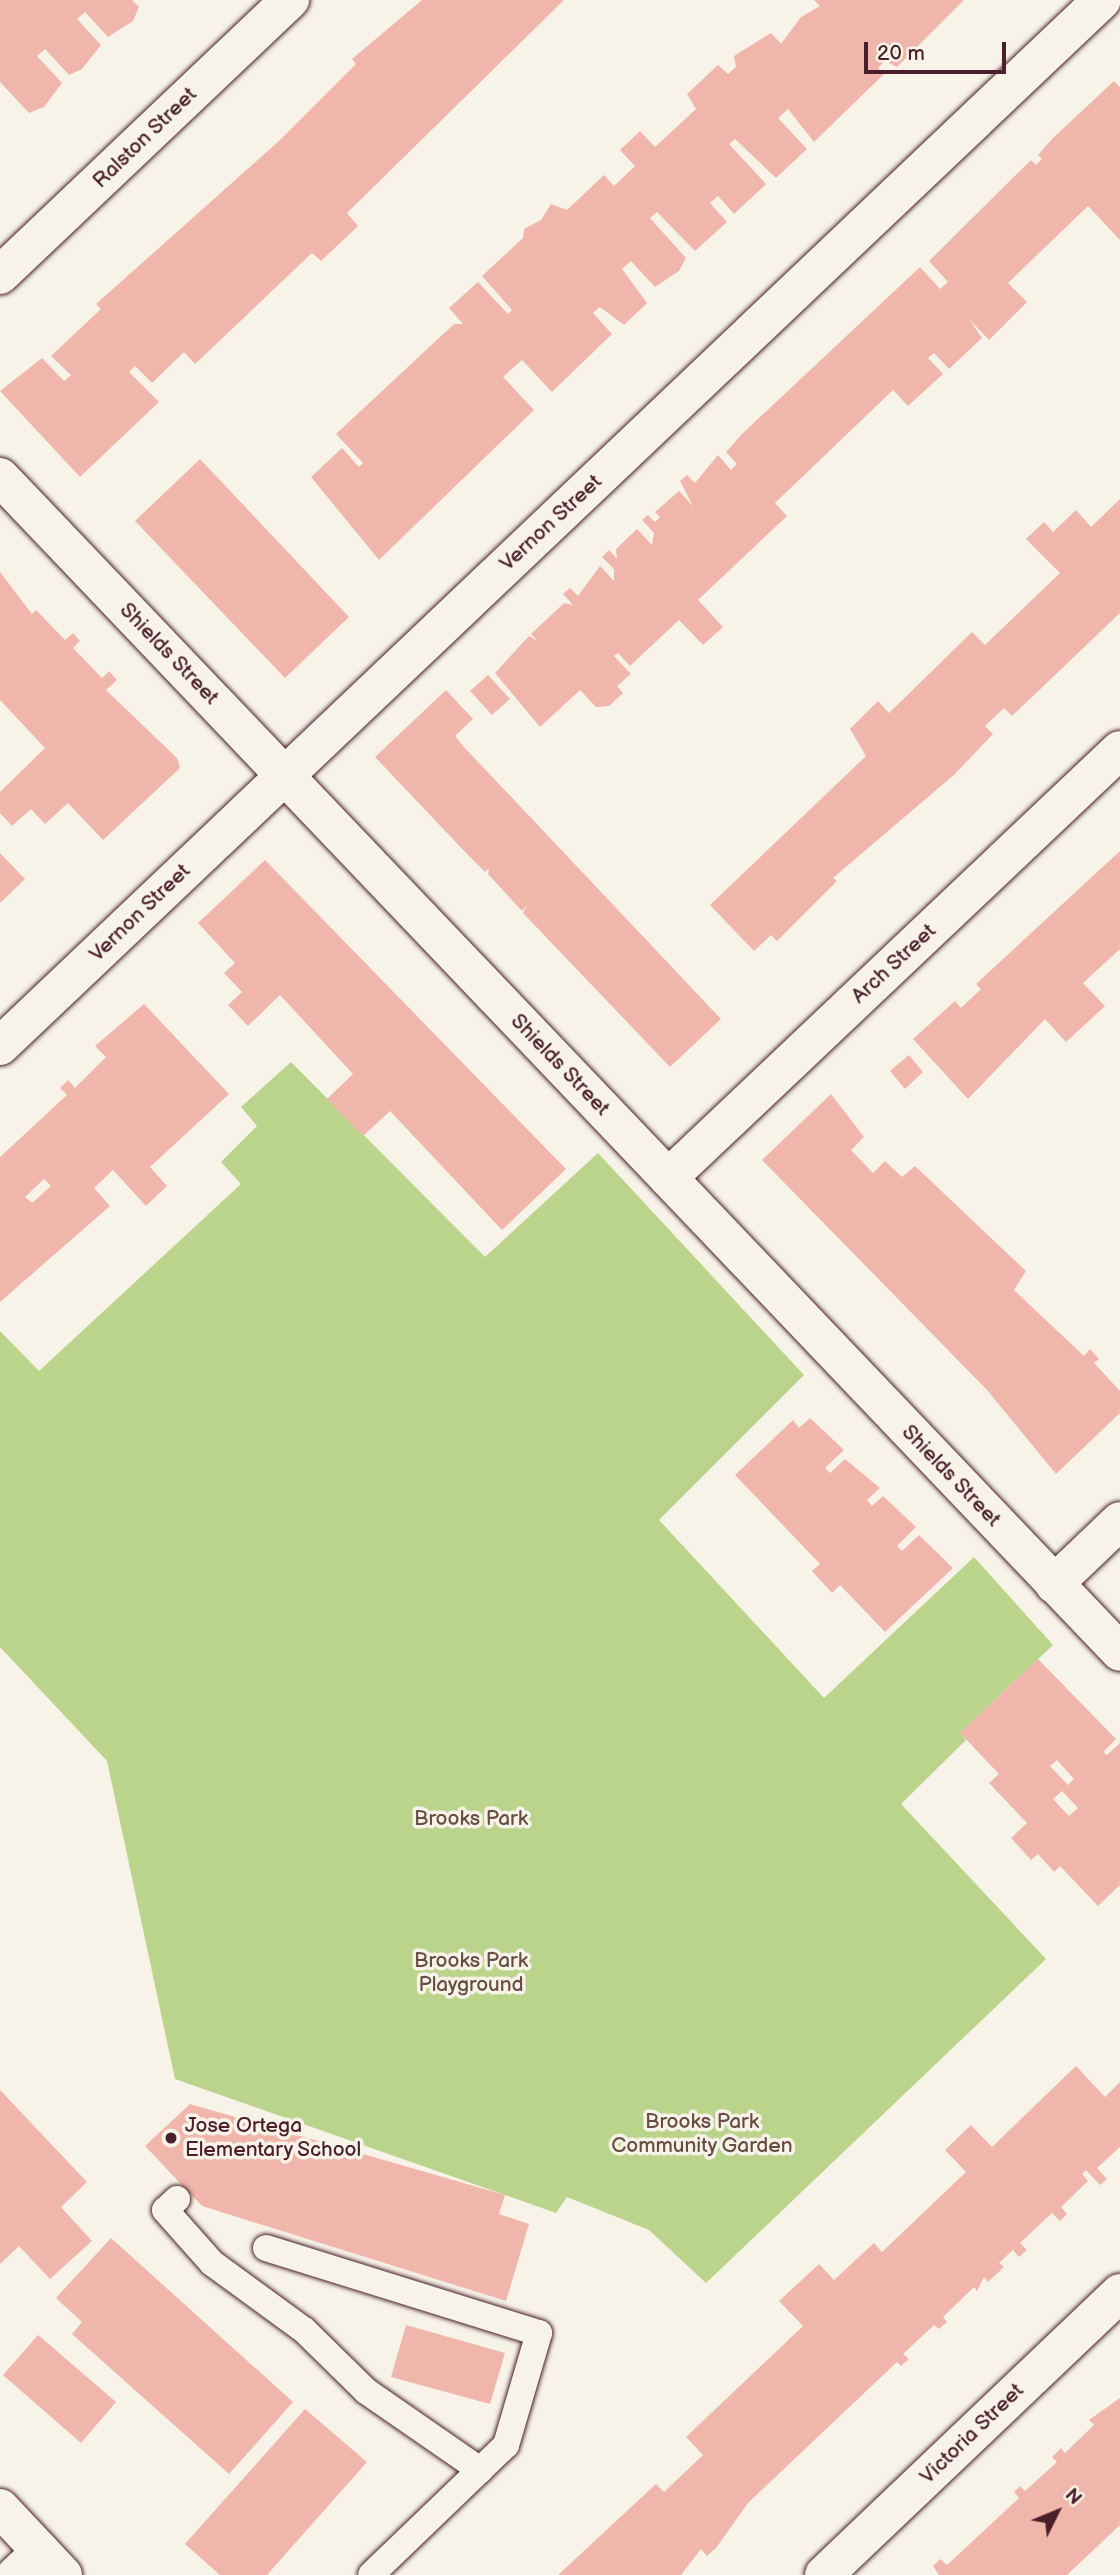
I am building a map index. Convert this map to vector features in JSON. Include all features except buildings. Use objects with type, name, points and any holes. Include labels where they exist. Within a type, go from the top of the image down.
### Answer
[{"type":"street","name":"Ralston Street","points":[[0,275],[290,0]]},
{"type":"street","name":"Vernon Street","points":[[0,1046],[1102,0]]},
{"type":"street","name":"Shields Street","points":[[0,477],[1120,1652]]},
{"type":"street","name":"Arch Street","points":[[668,1178],[1120,750]]},
{"type":"street","points":[[1054,1584],[1120,1521]]},
{"type":"street","name":"Victoria Street","points":[[824,2575],[1120,2293]]},
{"type":"street","points":[[0,2508],[40,2567]]},
{"type":"lane","points":[[177,2199],[165,2210],[212,2263],[304,2330],[366,2391],[480,2470]]},
{"type":"lane","points":[[266,2248],[539,2333],[506,2445],[371,2575]]},
{"type":"green space","name":"Brooks Park","points":[[291,1062],[485,1257],[598,1153],[804,1375],[659,1520],[824,1698],[974,1557],[1053,1645],[960,1733],[966,1740],[901,1804],[1046,1959],[706,2283],[649,2230],[567,2197],[556,2213],[175,2079],[107,1761],[0,1647],[0,1331],[39,1371],[241,1184],[221,1162],[257,1126],[241,1107]]},
{"type":"place","name":"Jose Ortega Elementary School","points":[[171,2138]]},
{"type":"park label","name":"Brooks Park Playground","points":[[471,1973]]},
{"type":"park label","name":"Brooks Park Community Garden","points":[[702,2134]]}]
